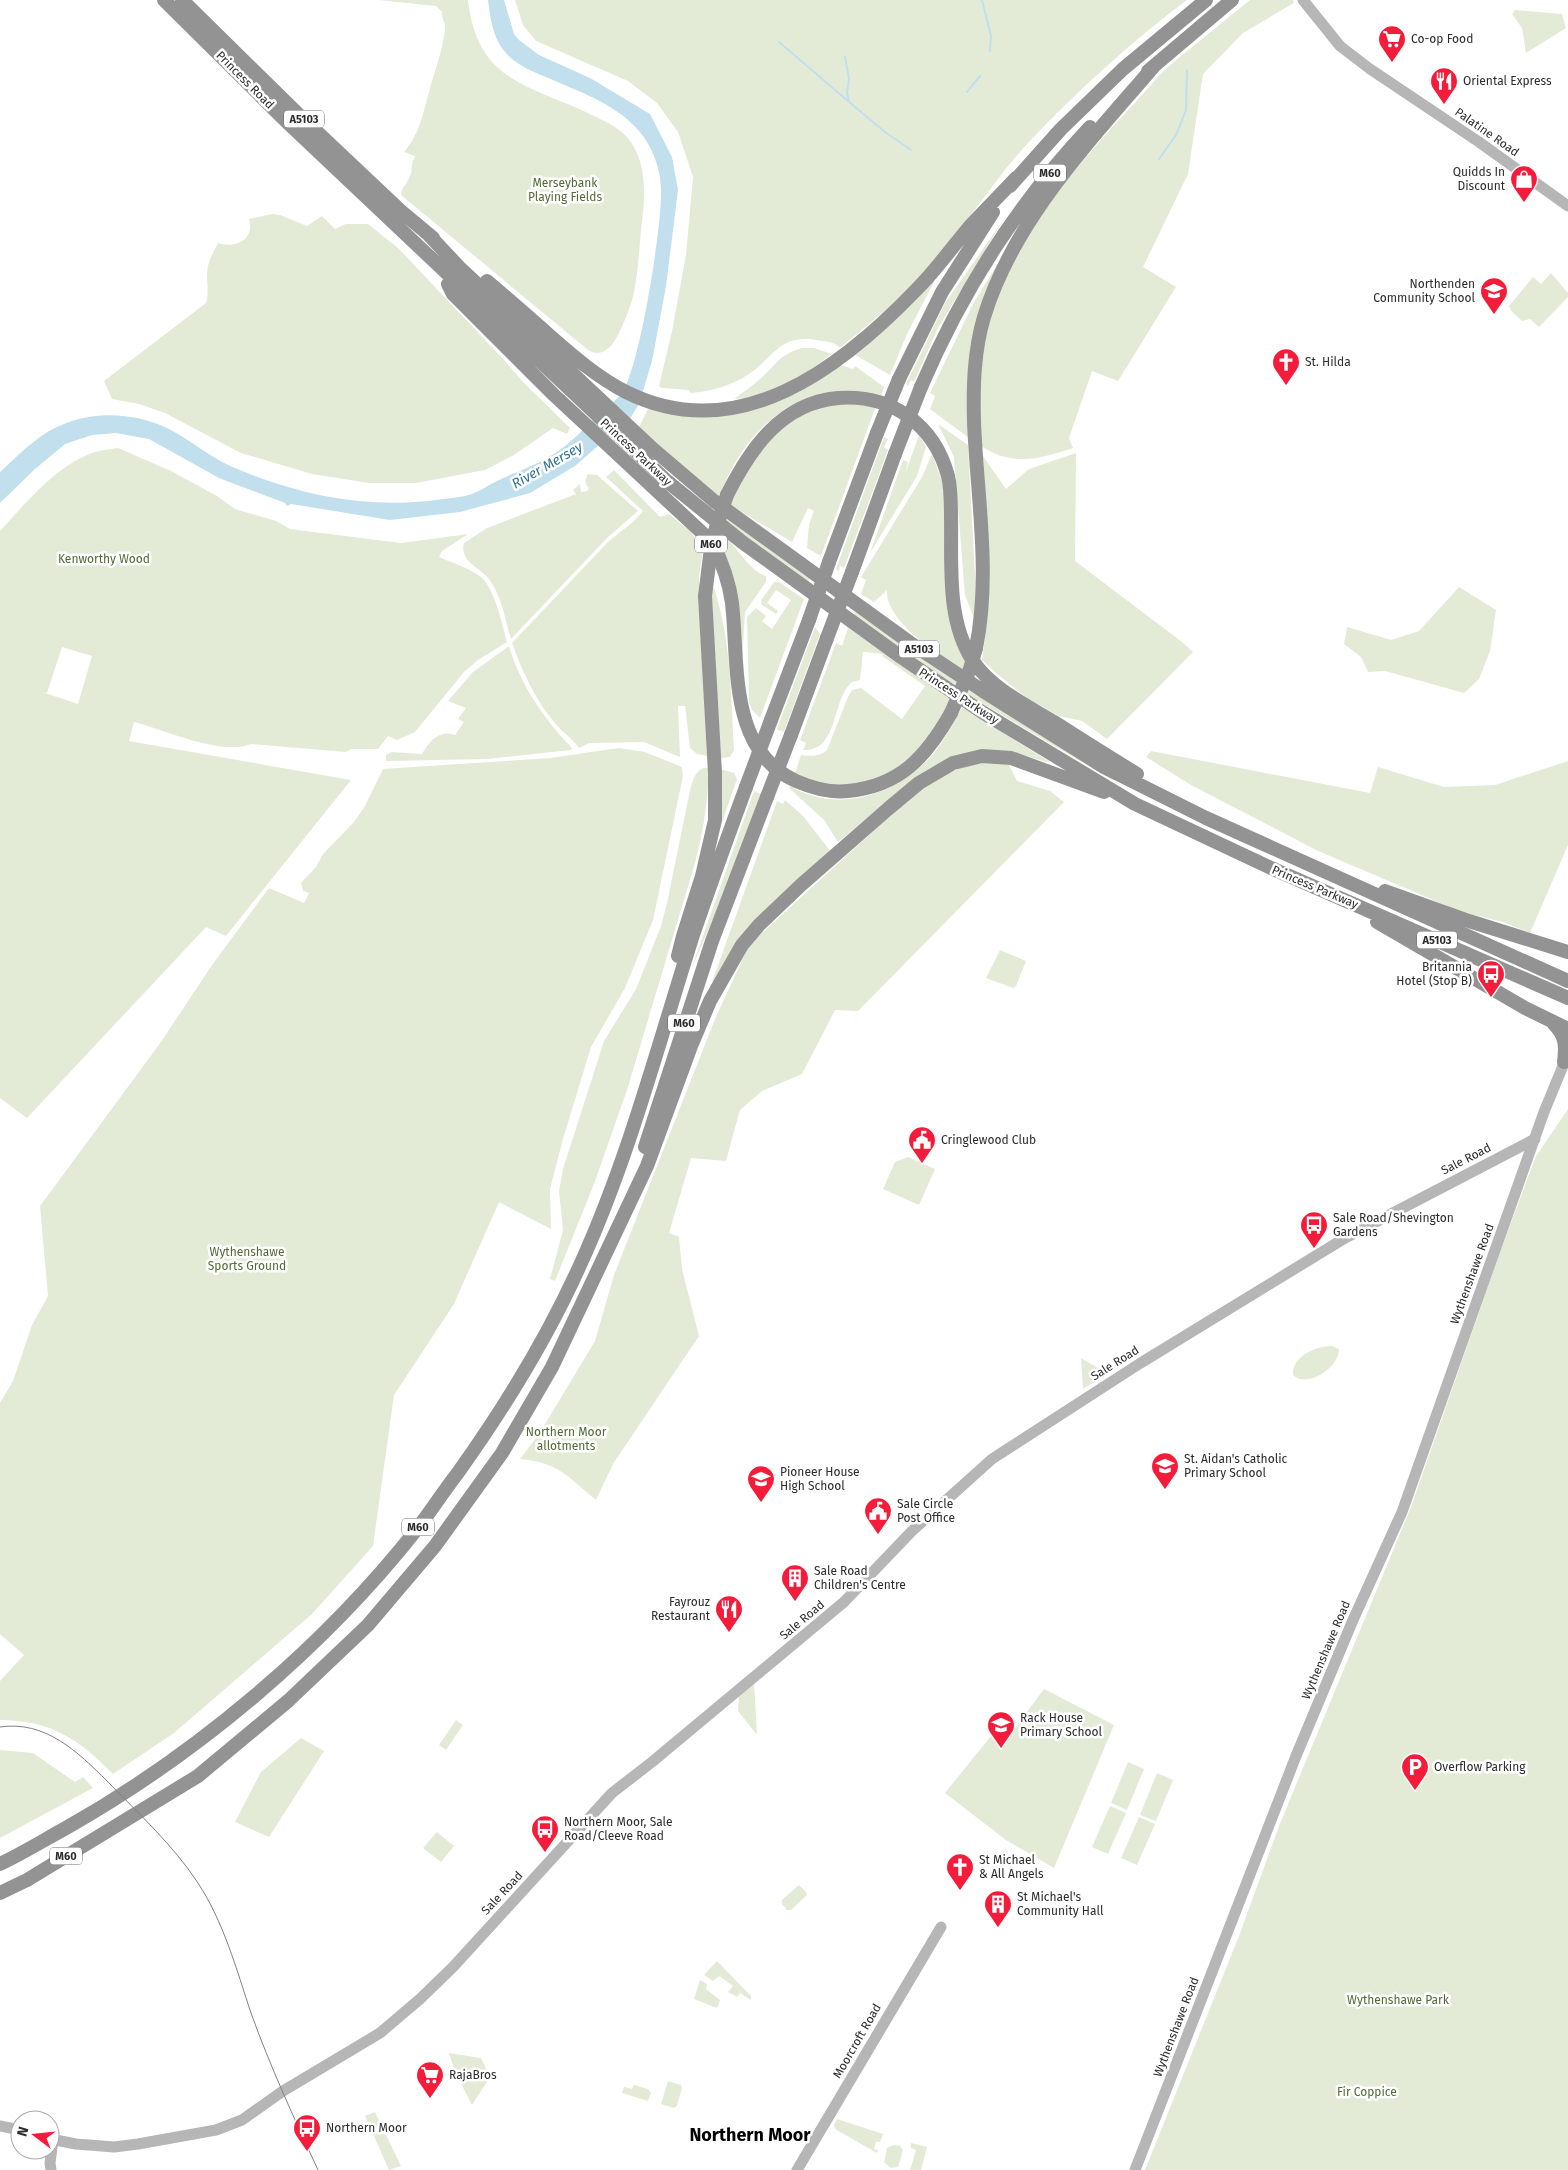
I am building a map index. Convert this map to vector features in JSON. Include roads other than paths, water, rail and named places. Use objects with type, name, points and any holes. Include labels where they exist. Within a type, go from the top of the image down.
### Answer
[{"type":"highway","name":"Princess Road","points":[[164,0],[289,124],[414,242]]},
{"type":"highway","name":"Princess Road","points":[[182,0],[298,114],[403,213],[427,233]]},
{"type":"highway","name":"M60","points":[[427,233],[462,260],[592,371],[607,381],[632,394],[676,409],[699,411],[755,404],[803,384],[859,343],[917,289],[971,226],[1061,129],[1123,68],[1206,0]]},
{"type":"highway","name":"M60","points":[[608,1251],[656,1117],[712,941],[895,454],[941,342],[971,285],[999,241],[1030,198],[1084,134],[1155,65],[1232,0]]},
{"type":"highway","name":"M60","points":[[441,270],[453,294],[627,464],[681,511],[712,542],[728,579],[732,602],[736,664],[744,714],[762,756],[774,769],[802,784],[819,789],[845,791],[871,788],[902,773],[925,753],[939,735],[952,713],[970,669],[976,648],[981,618],[983,581],[974,425],[974,377],[979,337],[991,298],[1005,267],[1028,226],[1060,178],[1155,65]]},
{"type":"highway","name":"M60","points":[[0,1864],[114,1801],[186,1752],[275,1678],[345,1610],[416,1530],[510,1398],[537,1353],[563,1302],[582,1261],[617,1174],[639,1114],[694,933],[746,787],[899,379],[919,334],[945,286],[1016,178]]},
{"type":"highway","name":"Princess Parkway","points":[[427,233],[567,378]]},
{"type":"highway","name":"Princess Parkway","points":[[414,242],[441,270],[567,378],[647,453],[690,501],[737,538],[900,657],[982,712],[1135,804],[1271,868],[1326,890],[1568,998]]},
{"type":"highway","name":"M60","points":[[659,1048],[683,936],[711,843],[715,820],[715,773],[706,596],[712,540],[727,495],[745,462],[769,430],[795,410],[810,403],[836,398],[855,398],[879,402],[895,407],[907,414],[923,429],[933,443],[948,476],[951,502],[952,583],[955,610],[960,631],[973,660],[990,680],[1016,699],[1206,818]]},
{"type":"highway","name":"Princess Parkway","points":[[647,453],[885,625],[975,686],[1104,767],[1206,818],[1568,981]]},
{"type":"highway","name":"M60","points":[[0,1893],[28,1880],[198,1776],[288,1701],[368,1625],[435,1546],[502,1453],[552,1367],[647,1166],[691,1046],[710,1001],[742,945],[759,925],[845,846],[919,783],[944,767],[972,758],[992,756],[1011,758],[1135,804]]},
{"type":"highway","points":[[1337,877],[1397,894],[1469,921],[1568,952]]},
{"type":"highway","points":[[1326,890],[1416,945],[1554,1023],[1568,1029]]},
{"type":"highway","points":[[1554,1023],[1564,1035],[1567,1061]]},
{"type":"main road","name":"Palatine Road","points":[[1303,0],[1340,46],[1366,66],[1501,157],[1568,206]]},
{"type":"main road","name":"Wythenshawe Road","points":[[1135,2170],[1296,1756],[1353,1620],[1402,1512],[1535,1139],[1567,1061]]},
{"type":"main road","name":"Sale Road","points":[[60,2141],[88,2146],[114,2147],[208,2132],[242,2120],[283,2091],[380,2032],[399,2019],[466,1953],[612,1793],[844,1602],[912,1531],[992,1460],[1134,1368],[1345,1238],[1535,1139]]},
{"type":"main road","name":"Moorcroft Road","points":[[797,2170],[941,1927]]},
{"type":"water","name":"River Mersey","points":[[488,0],[504,0],[514,34],[539,55],[590,78],[650,114],[672,157],[678,190],[666,286],[652,361],[639,404],[631,417],[575,466],[530,493],[460,512],[390,520],[291,504],[287,506],[285,503],[219,478],[149,439],[116,433],[92,435],[65,444],[35,469],[0,503],[0,472],[30,445],[55,428],[87,417],[103,415],[137,418],[153,422],[169,429],[235,468],[260,478],[311,493],[337,498],[390,503],[461,497],[475,493],[553,454],[570,442],[622,393],[636,355],[654,263],[661,191],[660,175],[655,159],[644,137],[621,114],[588,95],[531,71],[511,58],[500,45],[495,35]]},
{"type":"waterway","points":[[982,0],[991,36],[990,51]]},
{"type":"waterway","points":[[779,42],[848,101]]},
{"type":"waterway","points":[[845,57],[849,79],[847,93],[849,102],[885,132],[911,150]]},
{"type":"waterway","points":[[1159,159],[1176,135],[1186,110],[1187,70]]},
{"type":"waterway","points":[[967,92],[980,76]]},
{"type":"tram line","points":[[0,1727],[32,1728],[46,1733],[72,1749],[96,1770],[143,1818],[188,1869],[207,1898],[222,1930],[266,2053],[318,2170]]},
{"type":"place","name":"Co-op Food","points":[[1392,63]]},
{"type":"place","name":"Oriental Express","points":[[1444,105]]},
{"type":"place","name":"Quidds In Discount","points":[[1524,203]]},
{"type":"place","name":"Northenden Community School","points":[[1494,315]]},
{"type":"place","name":"St. Hilda","points":[[1286,386]]},
{"type":"place","name":"Britannia Hotel (Stop B)","points":[[1491,998]]},
{"type":"place","name":"Cringlewood Club","points":[[922,1164]]},
{"type":"place","name":"Sale Road/Shevington Gardens","points":[[1314,1249]]},
{"type":"place","name":"St. Aidan's Catholic Primary School","points":[[1165,1490]]},
{"type":"place","name":"Pioneer House High School","points":[[761,1503]]},
{"type":"place","name":"Sale Circle Post Office","points":[[878,1535]]},
{"type":"place","name":"Sale Road Children's Centre","points":[[795,1602]]},
{"type":"place","name":"Fayrouz Restaurant","points":[[729,1633]]},
{"type":"place","name":"Rack House Primary School","points":[[1001,1749]]},
{"type":"place","name":"Overflow Parking","points":[[1415,1791]]},
{"type":"place","name":"Northern Moor, Sale Road/Cleeve Road","points":[[545,1853]]},
{"type":"place","name":"St Michael & All Angels","points":[[960,1891]]},
{"type":"place","name":"St Michael's Community Hall","points":[[998,1928]]},
{"type":"place","name":"RajaBros","points":[[430,2099]]},
{"type":"place","name":"Northern Moor","points":[[307,2152]]},
{"type":"district","name":"Northern Moor","points":[[750,2135]]},
{"type":"park label","name":"Merseybank Playing Fields","points":[[565,190]]},
{"type":"park label","name":"Kenworthy Wood","points":[[104,559]]},
{"type":"park label","name":"Wythenshawe Sports Ground","points":[[247,1259]]},
{"type":"park label","name":"Northern Moor allotments","points":[[566,1439]]},
{"type":"park label","name":"Wythenshawe Park","points":[[1398,2000]]},
{"type":"park label","name":"Fir Coppice","points":[[1367,2092]]}]
